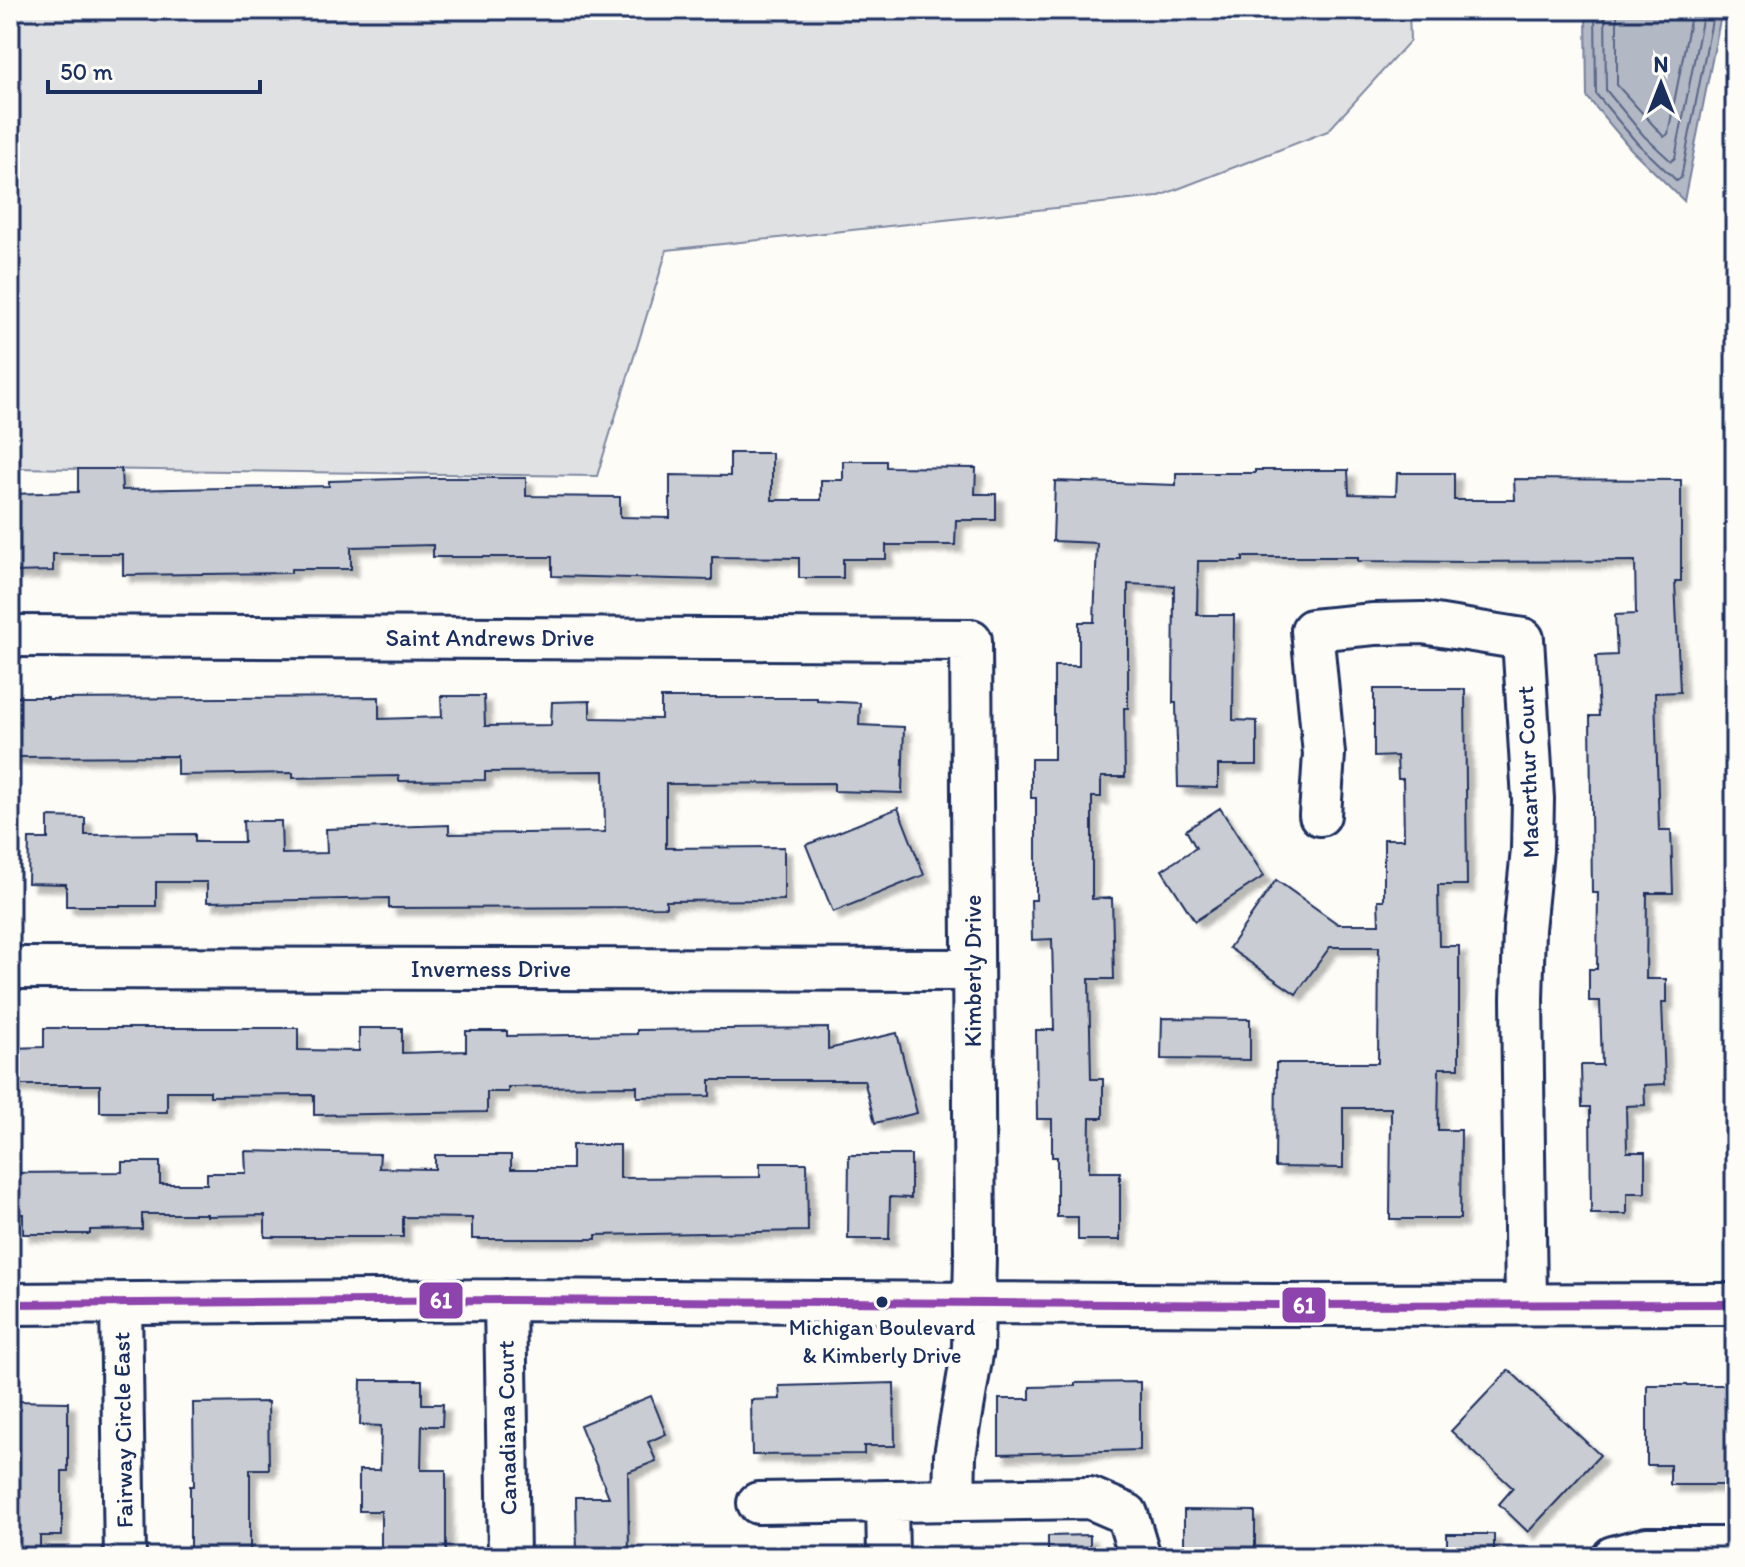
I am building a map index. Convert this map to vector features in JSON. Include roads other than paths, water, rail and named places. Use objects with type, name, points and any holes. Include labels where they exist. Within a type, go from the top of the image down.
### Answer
[{"type":"street","name":"Macarthur Court","points":[[1320,815],[1324,754],[1312,630],[1423,623],[1523,639],[1533,799],[1522,999],[1526,1303]]},
{"type":"street","name":"Saint Andrews Drive","points":[[10,636],[971,640]]},
{"type":"street","name":"Kimberly Drive","points":[[954,1500],[955,1455],[968,1387],[974,1302],[971,640]]},
{"type":"street","name":"Inverness Drive","points":[[10,968],[973,970]]},
{"type":"street","points":[[10,1304],[505,1300],[1735,1304]]},
{"type":"street","name":"Canadiana Court","points":[[505,1300],[509,1557]]},
{"type":"street","name":"Fairway Circle East","points":[[121,1304],[125,1557]]},
{"type":"street","points":[[758,1503],[1090,1498],[1127,1514],[1140,1557]]},
{"type":"street","points":[[887,1501],[888,1557]]},
{"type":"street","points":[[1613,1557],[1647,1548],[1735,1548]]},
{"type":"water","points":[[1589,10],[1722,10],[1684,201],[1631,149],[1587,97],[1586,14]]},
{"type":"place","name":"Michigan Boulevard & Kimberly Drive","points":[[882,1302]]}]
